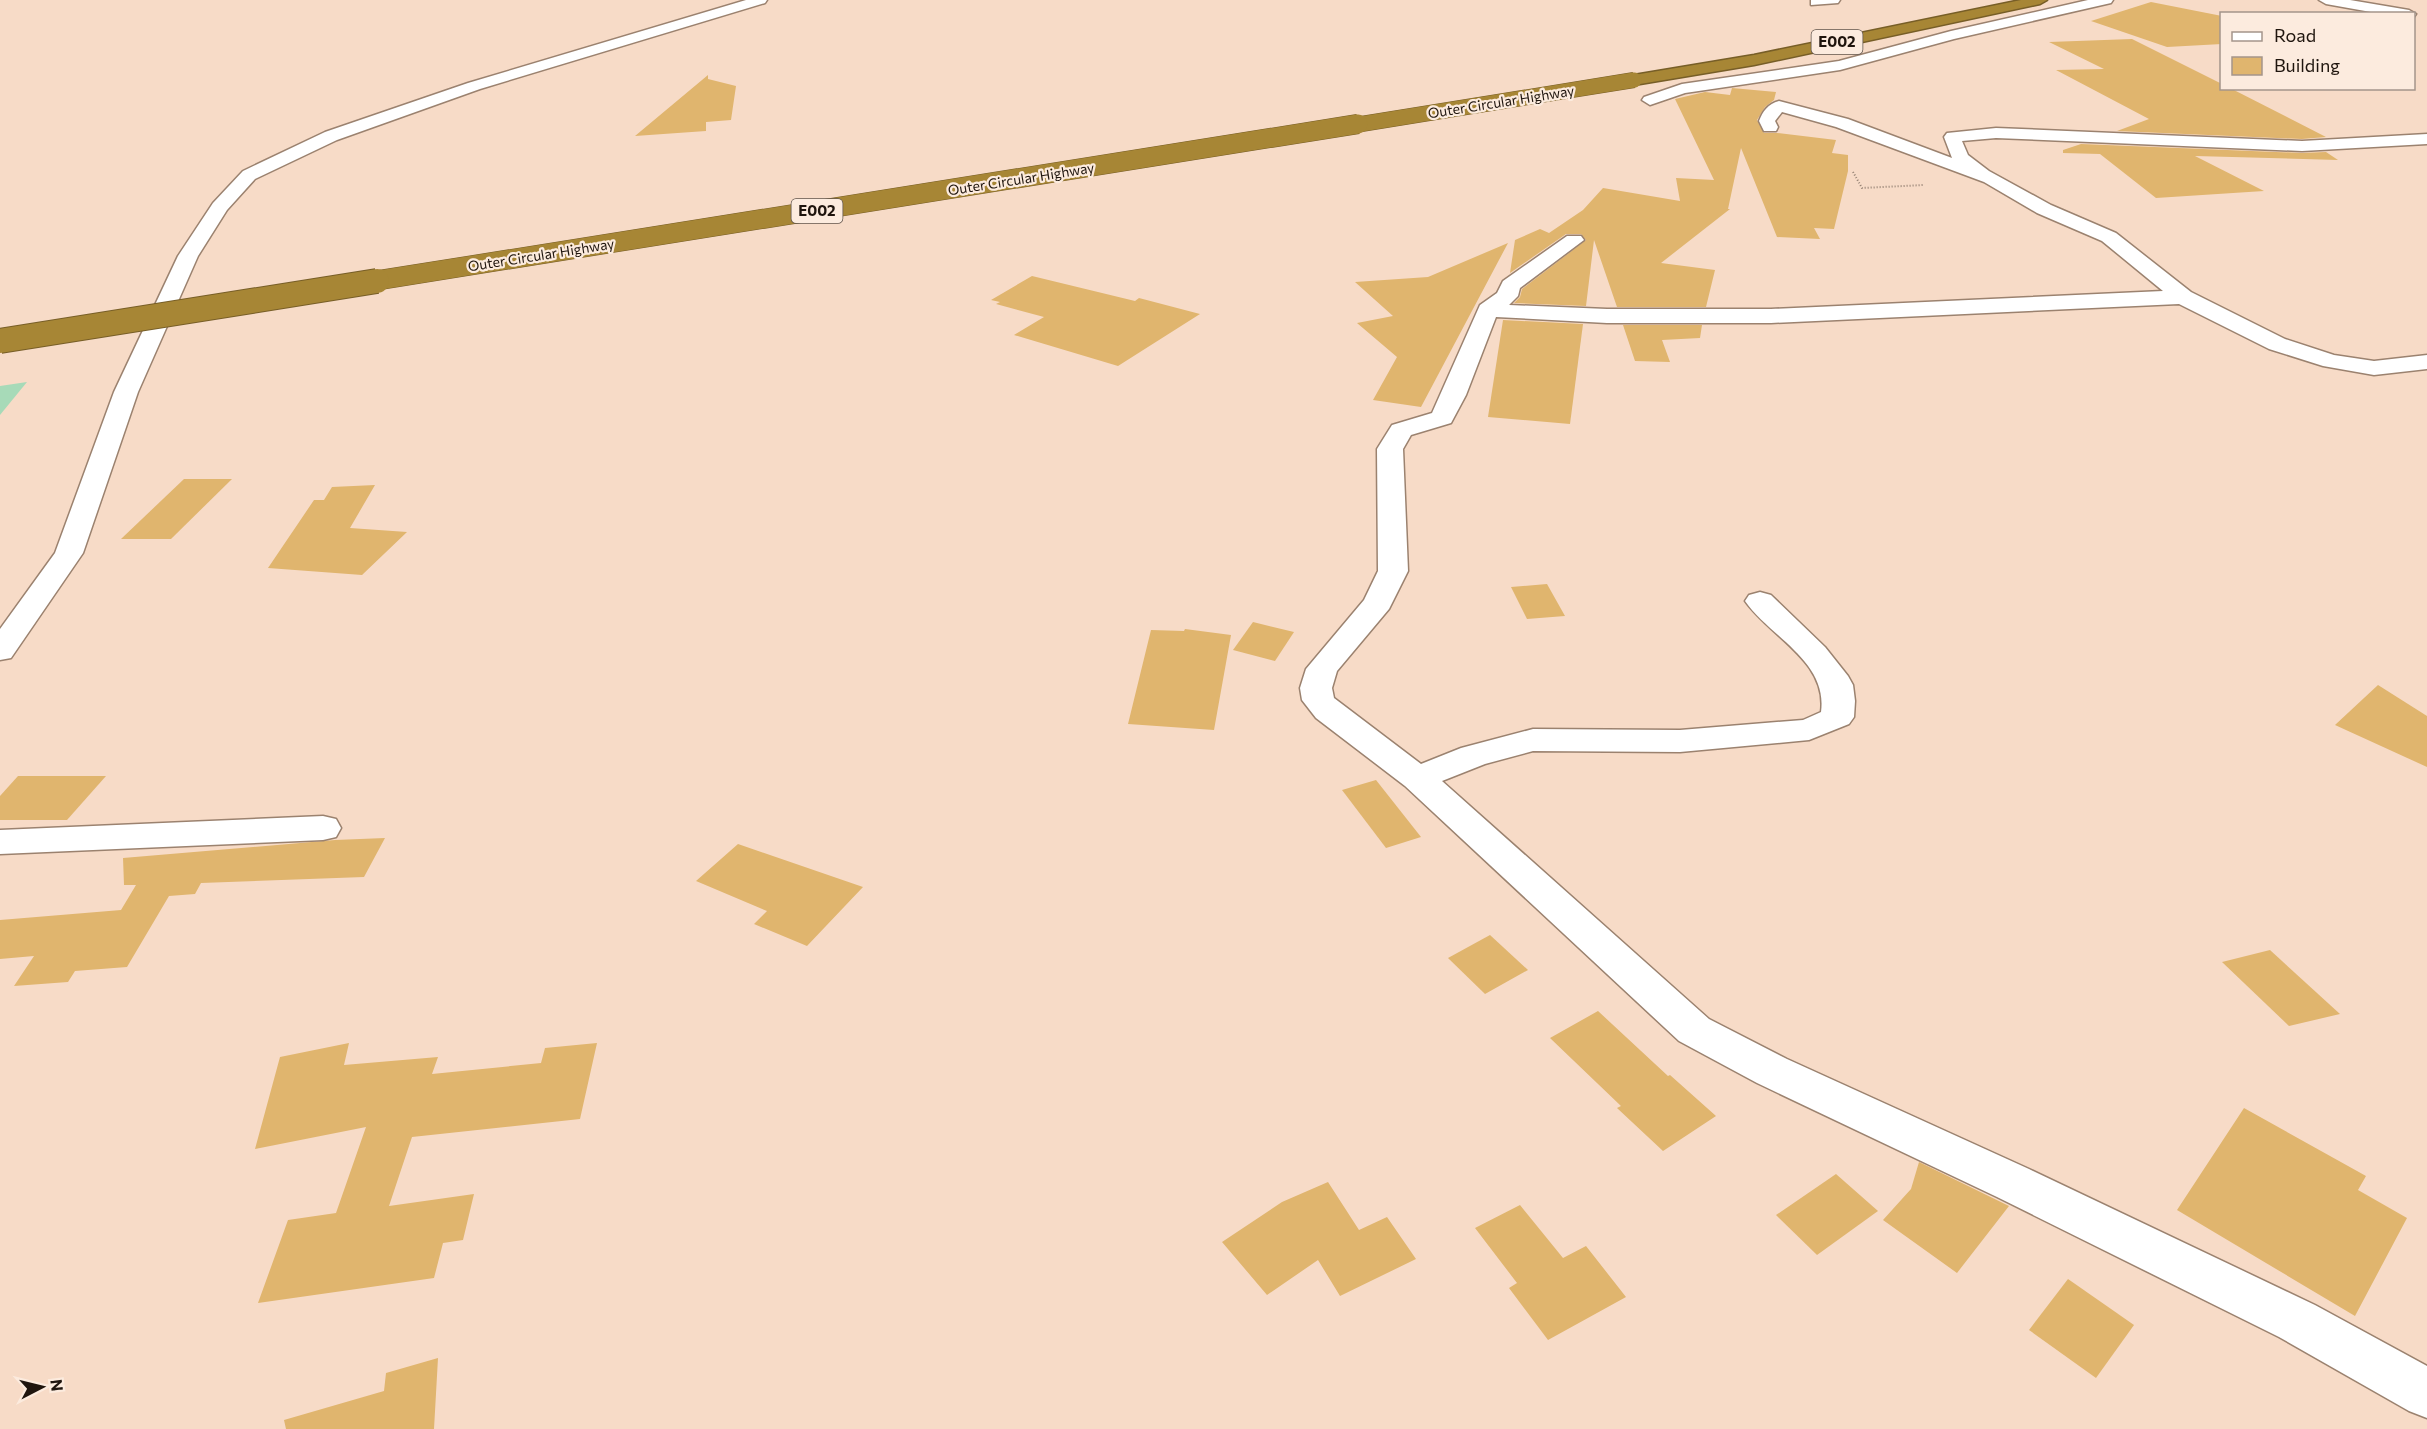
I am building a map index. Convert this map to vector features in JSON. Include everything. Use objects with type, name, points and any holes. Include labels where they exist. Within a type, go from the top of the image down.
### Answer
[{"type":"highway","name":"E002","points":[[1837,28],[1975,0]]},
{"type":"highway","name":"Outer Circular Highway","points":[[0,341],[1754,60],[2040,0]]},
{"type":"highway","name":"Outer Circular Highway","points":[[154,298],[1608,70],[1733,48]]},
{"type":"street","points":[[0,651],[69,553],[126,393],[188,256],[220,207],[249,175],[331,136],[463,90],[760,0]]},
{"type":"street","points":[[1816,2],[1833,0]]},
{"type":"street","points":[[1650,100],[1682,89],[1840,64],[1951,35],[2106,0]]},
{"type":"street","points":[[2326,0],[2401,12]]},
{"type":"street","points":[[691,5],[717,14]]},
{"type":"street","points":[[1770,127],[1767,121],[1770,113],[1779,106],[1842,123],[1990,178]]},
{"type":"street","points":[[2427,139],[2302,146],[1996,133],[1953,137],[1954,150],[1965,164],[2044,208],[2109,237],[2184,297],[2277,344],[2331,361],[2374,368],[2427,363]]},
{"type":"street","points":[[1574,240],[1509,285],[1507,296],[1488,310],[1454,395],[1442,418],[1401,430],[1390,449],[1393,571],[1378,603],[1322,669],[1316,688],[1318,700],[1328,711],[1418,778],[1694,1030],[1772,1071],[2013,1183],[2297,1322],[2427,1393]]},
{"type":"street","points":[[1488,310],[1607,316],[1771,316],[2184,297]]},
{"type":"street","points":[[1418,778],[1473,756],[1533,740],[1680,741],[1809,730],[1837,717],[1840,703],[1836,683],[1809,650],[1760,601]]},
{"type":"street","points":[[0,843],[324,828]]},
{"type":"green space","points":[[27,382],[0,415],[0,386]]},
{"type":"building","points":[[2151,2],[2220,16],[2220,44],[2167,47],[2091,21]]},
{"type":"building","points":[[2132,39],[2220,83],[2220,90],[2234,90],[2326,137],[2302,139],[2117,131],[2149,119],[2056,70],[2104,69],[2049,42]]},
{"type":"building","points":[[708,75],[708,79],[736,86],[731,120],[706,122],[706,131],[635,136]]},
{"type":"building","points":[[1732,88],[1776,92],[1774,100],[1765,107],[1757,120],[1764,133],[1836,140],[1832,153],[1848,155],[1848,171],[1834,229],[1814,228],[1820,239],[1777,237],[1741,148],[1728,209],[1730,209],[1661,263],[1715,270],[1706,307],[1617,307],[1594,240],[1586,306],[1514,303],[1520,297],[1522,289],[1586,240],[1581,234],[1566,234],[1510,273],[1515,240],[1540,229],[1549,233],[1583,210],[1603,188],[1680,201],[1676,178],[1714,180],[1675,99],[1705,92],[1730,95]]},
{"type":"building","points":[[2081,144],[2326,152],[2338,160],[2195,156],[2264,191],[2156,198],[2100,154],[2063,153],[2063,150]]},
{"type":"building","points":[[1508,243],[1421,407],[1373,400],[1397,357],[1357,323],[1393,316],[1355,282],[1428,277]]},
{"type":"building","points":[[1032,276],[1135,301],[1139,298],[1200,314],[1118,366],[1014,335],[1044,317],[996,304],[1000,302],[991,300]]},
{"type":"building","points":[[1503,320],[1583,324],[1570,424],[1488,417]]},
{"type":"building","points":[[1623,325],[1702,325],[1700,338],[1662,340],[1670,362],[1635,361]]},
{"type":"building","points":[[184,479],[232,479],[171,539],[121,539]]},
{"type":"building","points":[[375,485],[350,528],[407,532],[362,575],[268,568],[314,500],[324,500],[332,487]]},
{"type":"building","points":[[1547,584],[1565,616],[1527,619],[1511,587]]},
{"type":"building","points":[[1253,622],[1294,632],[1275,661],[1233,650]]},
{"type":"building","points":[[1185,629],[1231,635],[1214,730],[1128,724],[1151,630],[1184,631]]},
{"type":"building","points":[[2378,685],[2427,716],[2427,767],[2335,725]]},
{"type":"building","points":[[18,776],[106,776],[67,820],[0,820],[0,796]]},
{"type":"building","points":[[1376,780],[1421,837],[1386,848],[1342,790]]},
{"type":"building","points":[[385,838],[364,877],[201,883],[195,894],[169,896],[127,967],[75,971],[68,982],[14,986],[34,956],[0,959],[0,920],[121,910],[136,885],[124,885],[123,858],[335,840]]},
{"type":"building","points":[[738,844],[863,887],[807,946],[754,924],[767,911],[696,881]]},
{"type":"building","points":[[1490,935],[1528,970],[1485,994],[1448,958]]},
{"type":"building","points":[[2270,950],[2340,1014],[2289,1026],[2222,962]]},
{"type":"building","points":[[1598,1011],[1668,1076],[1670,1075],[1716,1116],[1663,1151],[1617,1108],[1621,1106],[1550,1038]]},
{"type":"building","points":[[349,1043],[344,1065],[438,1057],[432,1074],[541,1063],[545,1048],[597,1043],[580,1119],[412,1137],[389,1206],[474,1194],[463,1240],[443,1243],[434,1278],[258,1303],[288,1220],[336,1213],[366,1127],[255,1149],[280,1057]]},
{"type":"building","points":[[2244,1108],[2366,1176],[2358,1190],[2407,1218],[2355,1316],[2177,1210]]},
{"type":"building","points":[[1919,1162],[2009,1206],[1957,1273],[1883,1220],[1911,1189]]},
{"type":"building","points":[[1836,1174],[1878,1211],[1817,1255],[1776,1215]]},
{"type":"building","points":[[1328,1182],[1359,1230],[1387,1217],[1416,1259],[1340,1296],[1318,1260],[1267,1295],[1222,1242],[1282,1202]]},
{"type":"building","points":[[1520,1205],[1563,1258],[1586,1246],[1626,1297],[1548,1340],[1509,1288],[1517,1283],[1475,1228]]},
{"type":"building","points":[[2068,1279],[2134,1325],[2096,1378],[2029,1330]]},
{"type":"building","points":[[438,1358],[434,1429],[286,1429],[284,1420],[384,1391],[386,1373]]}]
